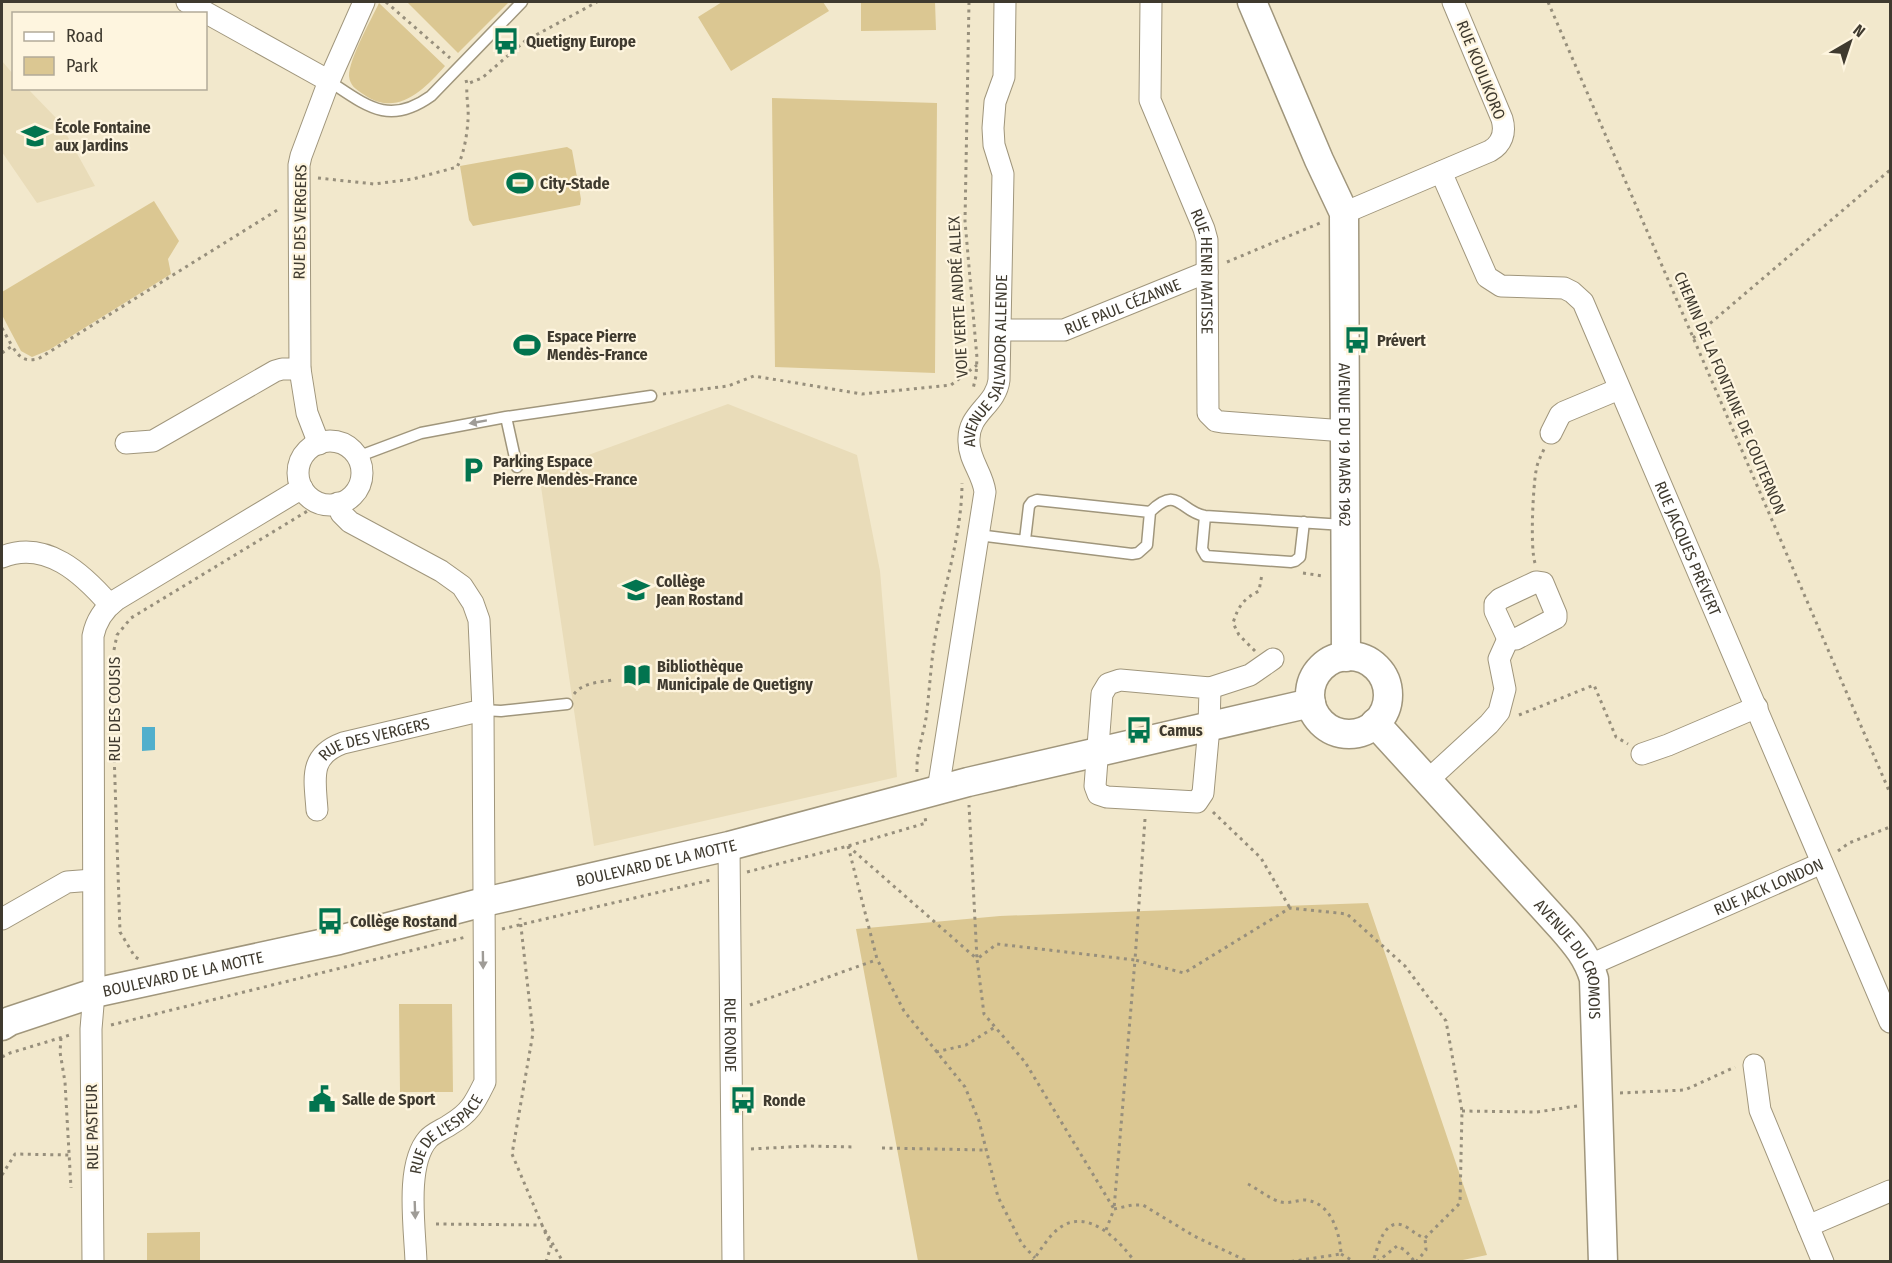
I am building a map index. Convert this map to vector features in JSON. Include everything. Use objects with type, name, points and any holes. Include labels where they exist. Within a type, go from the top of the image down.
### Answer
[{"type":"street","points":[[187,2],[205,12]]},
{"type":"street","name":"RUE DES VERGERS","points":[[319,444],[307,413],[300,369],[299,176],[301,156],[329,81],[364,2]]},
{"type":"street","name":"AVENUE SALVADOR ALLENDE","points":[[929,793],[985,488],[973,461],[968,440],[974,419],[998,388],[1003,174],[994,145],[993,128],[995,102],[1004,77],[1005,2]]},
{"type":"street","name":"RUE HENRI MATISSE","points":[[1151,2],[1150,100],[1207,240],[1208,406],[1211,417],[1222,422],[1345,432]]},
{"type":"street","name":"AVENUE DU 19 MARS 1962","points":[[1252,2],[1344,213],[1346,657]]},
{"type":"street","name":"RUE KOULIKORO","points":[[1441,172],[1490,151],[1502,139],[1503,130],[1502,119],[1453,2]]},
{"type":"street","points":[[207,13],[329,81]]},
{"type":"street","points":[[1344,213],[1441,172]]},
{"type":"street","name":"RUE JACQUES PRÉVERT","points":[[1441,172],[1487,277],[1501,286],[1564,288],[1580,298],[1822,863]]},
{"type":"street","name":"RUE PAUL CÉZANNE","points":[[1000,330],[1064,330],[1207,272]]},
{"type":"street","points":[[126,443],[153,441],[275,371],[300,369]]},
{"type":"street","points":[[1551,433],[1560,415],[1564,412],[1619,389]]},
{"type":"street","points":[[329,503],[346,500],[355,493],[362,472],[357,458],[345,445],[335,442],[319,444],[306,451],[301,460],[299,479],[302,489],[308,496],[329,503],[350,522],[441,571],[462,586],[473,603],[479,620],[483,710],[484,902]]},
{"type":"street","name":"RUE DES COUSIS","points":[[93,993],[93,636],[99,619],[110,605],[302,489]]},
{"type":"street","points":[[2,557],[26,551],[45,555],[77,571],[110,605]]},
{"type":"street","points":[[1427,781],[1499,712],[1505,689],[1499,659],[1508,639],[1495,611],[1495,604],[1500,599],[1536,582],[1541,582],[1557,614],[1556,618],[1516,639],[1508,639]]},
{"type":"street","points":[[1346,657],[1367,661],[1378,669],[1388,692],[1381,717],[1363,731],[1352,734],[1330,729],[1320,722],[1311,703],[1314,677],[1321,667],[1331,660],[1346,657]]},
{"type":"street","points":[[1210,688],[1209,727],[1203,793],[1200,799],[1193,803],[1098,794],[1095,786],[1102,694],[1113,681],[1210,688],[1250,675],[1265,658]]},
{"type":"street","name":"BOULEVARD DE LA MOTTE","points":[[2,1026],[93,993],[339,940],[515,894],[729,846],[968,782],[1311,703]]},
{"type":"street","points":[[1642,754],[1756,707]]},
{"type":"street","name":"RUE DES VERGERS","points":[[316,810],[316,770],[319,760],[329,748],[483,710]]},
{"type":"street","name":"AVENUE DU CROMOIS","points":[[1375,723],[1580,948],[1590,965],[1594,979],[1603,1262]]},
{"type":"street","name":"RUE RONDE","points":[[729,846],[733,1262]]},
{"type":"street","name":"RUE JACK LONDON","points":[[1590,965],[1822,863],[1890,1023]]},
{"type":"street","points":[[2,919],[67,882],[93,880]]},
{"type":"street","name":"RUE DE L'ESPACE","points":[[416,1262],[414,1178],[418,1155],[428,1138],[455,1122],[473,1107],[485,1082],[484,902]]},
{"type":"street","name":"RUE PASTEUR","points":[[93,993],[91,1029],[93,1262]]},
{"type":"street","points":[[1754,1065],[1760,1110],[1823,1262]]},
{"type":"street","points":[[1808,1226],[1890,1191]]},
{"type":"lane","points":[[329,81],[376,109],[396,112],[417,107],[431,96],[522,2]]},
{"type":"lane","points":[[357,458],[421,433],[506,417],[651,396]]},
{"type":"lane","points":[[506,417],[517,467]]},
{"type":"lane","points":[[1026,540],[1029,506],[1034,500],[1150,512]]},
{"type":"lane","points":[[978,535],[1138,553],[1147,545],[1150,512],[1162,501],[1172,500],[1184,504],[1195,514],[1205,516],[1344,525]]},
{"type":"lane","points":[[1205,516],[1202,549],[1206,556],[1291,562],[1300,557],[1304,522]]},
{"type":"lane","points":[[483,710],[501,711],[567,704]]},
{"type":"path","name":"VOIE VERTE ANDRÉ ALLEX","points":[[969,2],[965,221],[977,365],[971,394]]},
{"type":"path","name":"CHEMIN DE LA FONTAINE DE COUTERNON","points":[[1548,2],[1890,793]]},
{"type":"path","points":[[299,176],[374,184],[413,179],[457,167],[461,159],[468,119],[467,84]]},
{"type":"path","points":[[1693,338],[1890,170]]},
{"type":"path","points":[[2,328],[22,359],[38,359],[299,197]]},
{"type":"path","points":[[1207,272],[1344,213]]},
{"type":"path","points":[[2,353],[12,346]]},
{"type":"path","points":[[651,396],[728,386],[754,376],[862,394],[951,385],[977,365]]},
{"type":"path","points":[[1541,582],[1533,558],[1535,479],[1537,464],[1551,433]]},
{"type":"path","points":[[2,1057],[91,1029],[483,933],[730,876],[848,846],[926,823],[929,793],[917,764],[926,719],[936,630],[959,521],[962,477]]},
{"type":"path","name":"RUE DES COUSIS","points":[[113,653],[117,635],[131,618],[329,503]]},
{"type":"path","points":[[1263,569],[1259,591],[1244,600],[1233,623],[1239,634],[1254,651],[1265,658]]},
{"type":"path","points":[[1298,573],[1334,577]]},
{"type":"path","points":[[567,704],[578,689],[594,683],[613,680]]},
{"type":"path","points":[[1499,712],[1523,715],[1594,685],[1616,736],[1642,754]]},
{"type":"path","name":"RUE DES COUSIS","points":[[114,744],[120,932],[135,957],[149,963],[158,1014]]},
{"type":"path","points":[[968,782],[977,959],[984,1014],[1025,1062],[1114,1209]]},
{"type":"path","points":[[1106,1230],[1114,1209],[1146,799]]},
{"type":"path","points":[[1200,799],[1261,858],[1290,908]]},
{"type":"path","points":[[1822,863],[1849,843],[1890,827]]},
{"type":"path","points":[[848,846],[977,959]]},
{"type":"path","points":[[848,846],[877,959],[904,1011],[965,1087],[971,1099],[998,1197],[1008,1221],[1022,1244],[1034,1260],[1055,1232],[1066,1224],[1089,1223],[1106,1230],[1135,1262]]},
{"type":"path","points":[[515,894],[521,926],[533,1033],[512,1154],[551,1246],[546,1262]]},
{"type":"path","points":[[977,959],[997,944],[1135,960],[1184,973],[1290,908],[1347,914],[1405,966],[1446,1021],[1462,1111],[1460,1203],[1425,1238],[1426,1250],[1416,1261],[1397,1245],[1375,1262]]},
{"type":"path","points":[[731,1012],[877,959]]},
{"type":"path","points":[[936,1052],[966,1045],[995,1027]]},
{"type":"path","name":"RUE PASTEUR","points":[[61,1038],[60,1052],[65,1082],[72,1194]]},
{"type":"path","points":[[732,1150],[807,1146],[855,1147]]},
{"type":"path","points":[[882,1148],[986,1150]]},
{"type":"path","points":[[2,1175],[15,1154],[80,1156]]},
{"type":"path","points":[[1248,1184],[1282,1202],[1306,1200],[1320,1207],[1326,1212],[1339,1233],[1341,1254]]},
{"type":"path","points":[[1114,1209],[1132,1204],[1143,1205],[1194,1236],[1249,1262]]},
{"type":"path","points":[[436,1224],[542,1225]]},
{"type":"path","points":[[1375,1262],[1379,1240],[1391,1226],[1398,1224],[1425,1238]]},
{"type":"path","points":[[542,1225],[563,1262]]},
{"type":"path","points":[[1288,1262],[1341,1254],[1355,1262]]},
{"type":"shaded area","name":"École Fontaine aux Jardins","points":[[2,61],[12,73],[12,90],[29,90],[59,121],[95,186],[37,203],[2,152]]},
{"type":"shaded area","points":[[728,404],[857,455],[880,571],[897,777],[594,846],[539,473]]},
{"type":"green space","points":[[407,2],[509,2],[458,53]]},
{"type":"green space","points":[[722,2],[823,2],[829,11],[731,71],[698,17]]},
{"type":"green space","points":[[861,2],[935,2],[936,30],[861,31]]},
{"type":"green space","points":[[379,3],[445,66],[418,92],[398,102],[375,101],[356,89],[349,76],[361,40]]},
{"type":"green space","points":[[772,98],[937,103],[935,373],[775,367]]},
{"type":"green space","name":"City-Stade","points":[[567,147],[572,150],[581,199],[580,205],[473,226],[469,220],[460,166]]},
{"type":"green space","points":[[154,201],[179,241],[168,259],[171,274],[49,350],[32,357],[21,351],[2,315],[2,292]]},
{"type":"green space","points":[[1368,903],[1487,1255],[1453,1262],[918,1261],[856,929],[1000,916]]},
{"type":"green space","points":[[399,1004],[452,1004],[453,1092],[400,1092]]},
{"type":"green space","points":[[200,1232],[200,1261],[147,1261],[147,1233]]},
{"type":"water","points":[[142,727],[155,727],[155,750],[142,751]]},
{"type":"place","name":"Quetigny Europe","points":[[506,41]]},
{"type":"place","name":"École Fontaine aux Jardins","points":[[35,136]]},
{"type":"place","name":"City-Stade","points":[[520,183]]},
{"type":"place","name":"Prévert","points":[[1357,340]]},
{"type":"place","name":"Espace Pierre Mendès-France","points":[[527,345]]},
{"type":"place","name":"Parking Espace Pierre Mendès-France","points":[[473,470]]},
{"type":"place","name":"Collège Jean Rostand","points":[[636,590]]},
{"type":"place","name":"Bibliothèque Municipale de Quetigny","points":[[637,675]]},
{"type":"place","name":"Camus","points":[[1139,730]]},
{"type":"place","name":"Collège Rostand","points":[[330,921]]},
{"type":"place","name":"Salle de Sport","points":[[322,1099]]},
{"type":"place","name":"Ronde","points":[[743,1100]]}]
